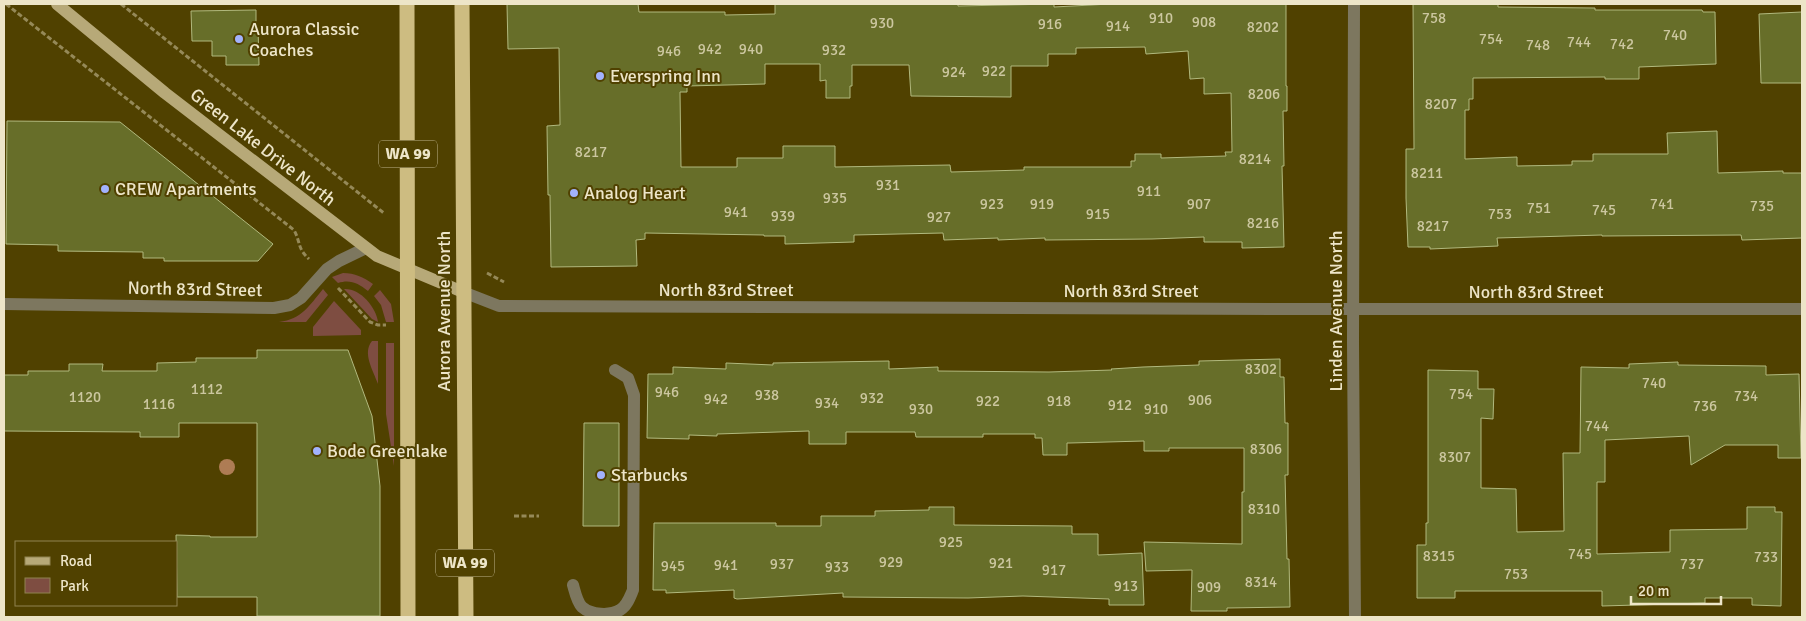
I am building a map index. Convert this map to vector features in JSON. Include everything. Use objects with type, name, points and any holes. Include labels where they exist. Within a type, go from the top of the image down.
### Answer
[{"type":"highway","name":"Aurora Avenue North","points":[[408,4],[408,617]]},
{"type":"highway","name":"Aurora Avenue North","points":[[462,4],[466,617]]},
{"type":"main road","name":"Green Lake Drive North","points":[[56,4],[165,93],[377,256],[463,292]]},
{"type":"street","name":"Linden Avenue North","points":[[1354,4],[1355,617]]},
{"type":"street","name":"North 83rd Street","points":[[4,304],[274,308],[290,305],[301,298],[327,269],[366,248]]},
{"type":"street","name":"North 83rd Street","points":[[463,292],[499,306],[1353,310],[1802,309]]},
{"type":"street","points":[[573,586],[582,607],[595,613],[610,613],[621,610],[628,602],[633,590],[634,395],[628,378],[615,370]]},
{"type":"path","points":[[6,4],[294,230],[302,252],[308,258]]},
{"type":"path","points":[[121,4],[378,210]]},
{"type":"path","points":[[342,292],[370,322],[378,326]]},
{"type":"path","points":[[514,516],[539,516]]},
{"type":"green space","points":[[343,273],[359,276],[373,284],[368,291],[354,282],[338,283],[332,277]]},
{"type":"green space","points":[[323,289],[328,295],[306,322],[279,322],[299,315]]},
{"type":"green space","points":[[344,289],[361,295],[371,305],[378,322],[372,319]]},
{"type":"green space","points":[[380,290],[391,304],[394,322],[386,322],[381,305],[374,296]]},
{"type":"green space","points":[[334,301],[361,330],[361,335],[313,336],[313,327]]},
{"type":"green space","points":[[372,341],[378,341],[378,384],[368,356],[369,346]]},
{"type":"green space","points":[[386,343],[394,343],[394,466],[386,414]]},
{"type":"building","points":[[507,4],[638,4],[639,12],[725,12],[725,15],[775,14],[775,4],[958,4],[958,6],[1054,4],[1054,7],[1110,4],[1286,4],[1287,111],[1283,111],[1284,166],[1282,166],[1284,247],[1242,248],[1242,242],[1204,242],[1204,237],[944,240],[943,233],[854,235],[854,242],[785,244],[785,236],[645,233],[645,239],[636,240],[637,266],[551,267],[547,126],[560,125],[559,48],[508,49]],"holes":[[[1145,47],[1146,54],[1188,51],[1190,79],[1204,78],[1204,94],[1231,93],[1232,152],[1225,152],[1226,156],[1161,158],[1161,154],[1135,154],[1135,161],[1131,161],[1131,167],[1024,167],[1024,170],[951,172],[950,165],[835,167],[835,146],[783,146],[783,158],[737,158],[737,167],[681,167],[680,92],[687,92],[687,86],[765,84],[765,64],[820,64],[820,81],[826,80],[826,98],[850,98],[852,65],[909,65],[911,96],[1011,97],[1011,66],[1048,66],[1048,54],[1076,54],[1076,48]]]},
{"type":"building","points":[[1413,4],[1498,4],[1498,7],[1595,8],[1595,10],[1702,10],[1703,12],[1715,12],[1716,64],[1639,67],[1639,79],[1605,79],[1605,77],[1473,78],[1473,99],[1469,99],[1469,110],[1465,110],[1465,159],[1517,157],[1517,166],[1572,165],[1572,161],[1593,161],[1593,154],[1668,154],[1667,133],[1717,131],[1718,173],[1783,171],[1783,173],[1802,173],[1802,238],[1742,240],[1741,235],[1602,235],[1497,238],[1498,246],[1430,249],[1430,247],[1408,247],[1406,149],[1414,149]]},
{"type":"building","points":[[256,10],[259,65],[226,65],[226,56],[212,56],[212,41],[192,41],[191,11]]},
{"type":"building","points":[[1802,12],[1802,83],[1761,83],[1759,14]]},
{"type":"building","name":"CREW Apartments","points":[[7,121],[120,122],[273,244],[258,261],[164,261],[164,258],[143,258],[143,252],[58,251],[58,245],[6,244]]},
{"type":"building","points":[[257,350],[348,350],[372,416],[380,486],[380,616],[257,616],[257,597],[178,597],[178,541],[176,541],[176,535],[257,537],[257,423],[179,423],[179,437],[140,437],[140,432],[4,431],[4,375],[28,375],[28,371],[69,371],[69,364],[103,364],[102,371],[157,371],[157,363],[196,362],[196,358],[257,358]]},
{"type":"building","points":[[1280,359],[1280,377],[1284,377],[1285,423],[1288,423],[1288,475],[1285,475],[1290,607],[1227,608],[1227,611],[1191,611],[1192,570],[1146,571],[1144,542],[1242,544],[1244,448],[1169,448],[1169,451],[1144,451],[1144,441],[1067,443],[1067,455],[1043,455],[1042,438],[1035,438],[1035,434],[983,434],[983,437],[916,437],[915,432],[846,432],[846,444],[809,444],[809,431],[717,434],[717,436],[689,435],[689,439],[647,438],[648,374],[673,374],[673,367],[726,369],[726,363],[773,365],[773,363],[889,361],[889,369],[938,367],[938,371],[1049,372],[1199,365],[1199,361]]},
{"type":"building","points":[[1678,362],[1678,365],[1766,366],[1766,375],[1799,374],[1801,458],[1778,458],[1778,445],[1725,445],[1691,465],[1689,436],[1605,440],[1605,482],[1597,482],[1597,554],[1670,552],[1670,530],[1747,529],[1747,507],[1775,507],[1775,512],[1782,512],[1781,606],[1752,605],[1752,598],[1705,598],[1705,603],[1602,606],[1602,591],[1455,591],[1455,598],[1417,598],[1417,545],[1426,545],[1426,523],[1428,523],[1428,370],[1478,371],[1478,389],[1494,389],[1493,419],[1481,418],[1481,488],[1516,489],[1517,532],[1564,531],[1563,453],[1580,453],[1581,367],[1629,368],[1629,364]]},
{"type":"building","name":"Starbucks","points":[[584,423],[619,423],[619,526],[583,526]]},
{"type":"building","points":[[929,507],[954,507],[954,525],[1072,526],[1072,534],[1098,534],[1098,555],[1142,553],[1144,605],[1109,605],[1109,599],[1023,596],[968,598],[843,597],[843,593],[737,599],[734,598],[734,590],[666,593],[666,590],[653,590],[654,523],[776,523],[776,526],[821,526],[821,516],[875,516],[875,511],[929,510]]},
{"type":"place","name":"Aurora Classic Coaches","points":[[239,39]]},
{"type":"place","name":"Everspring Inn","points":[[600,76]]},
{"type":"place","name":"CREW Apartments","points":[[105,189]]},
{"type":"place","name":"Analog Heart","points":[[574,193]]},
{"type":"place","name":"Bode Greenlake","points":[[317,451]]},
{"type":"place","name":"Starbucks","points":[[601,475]]}]
